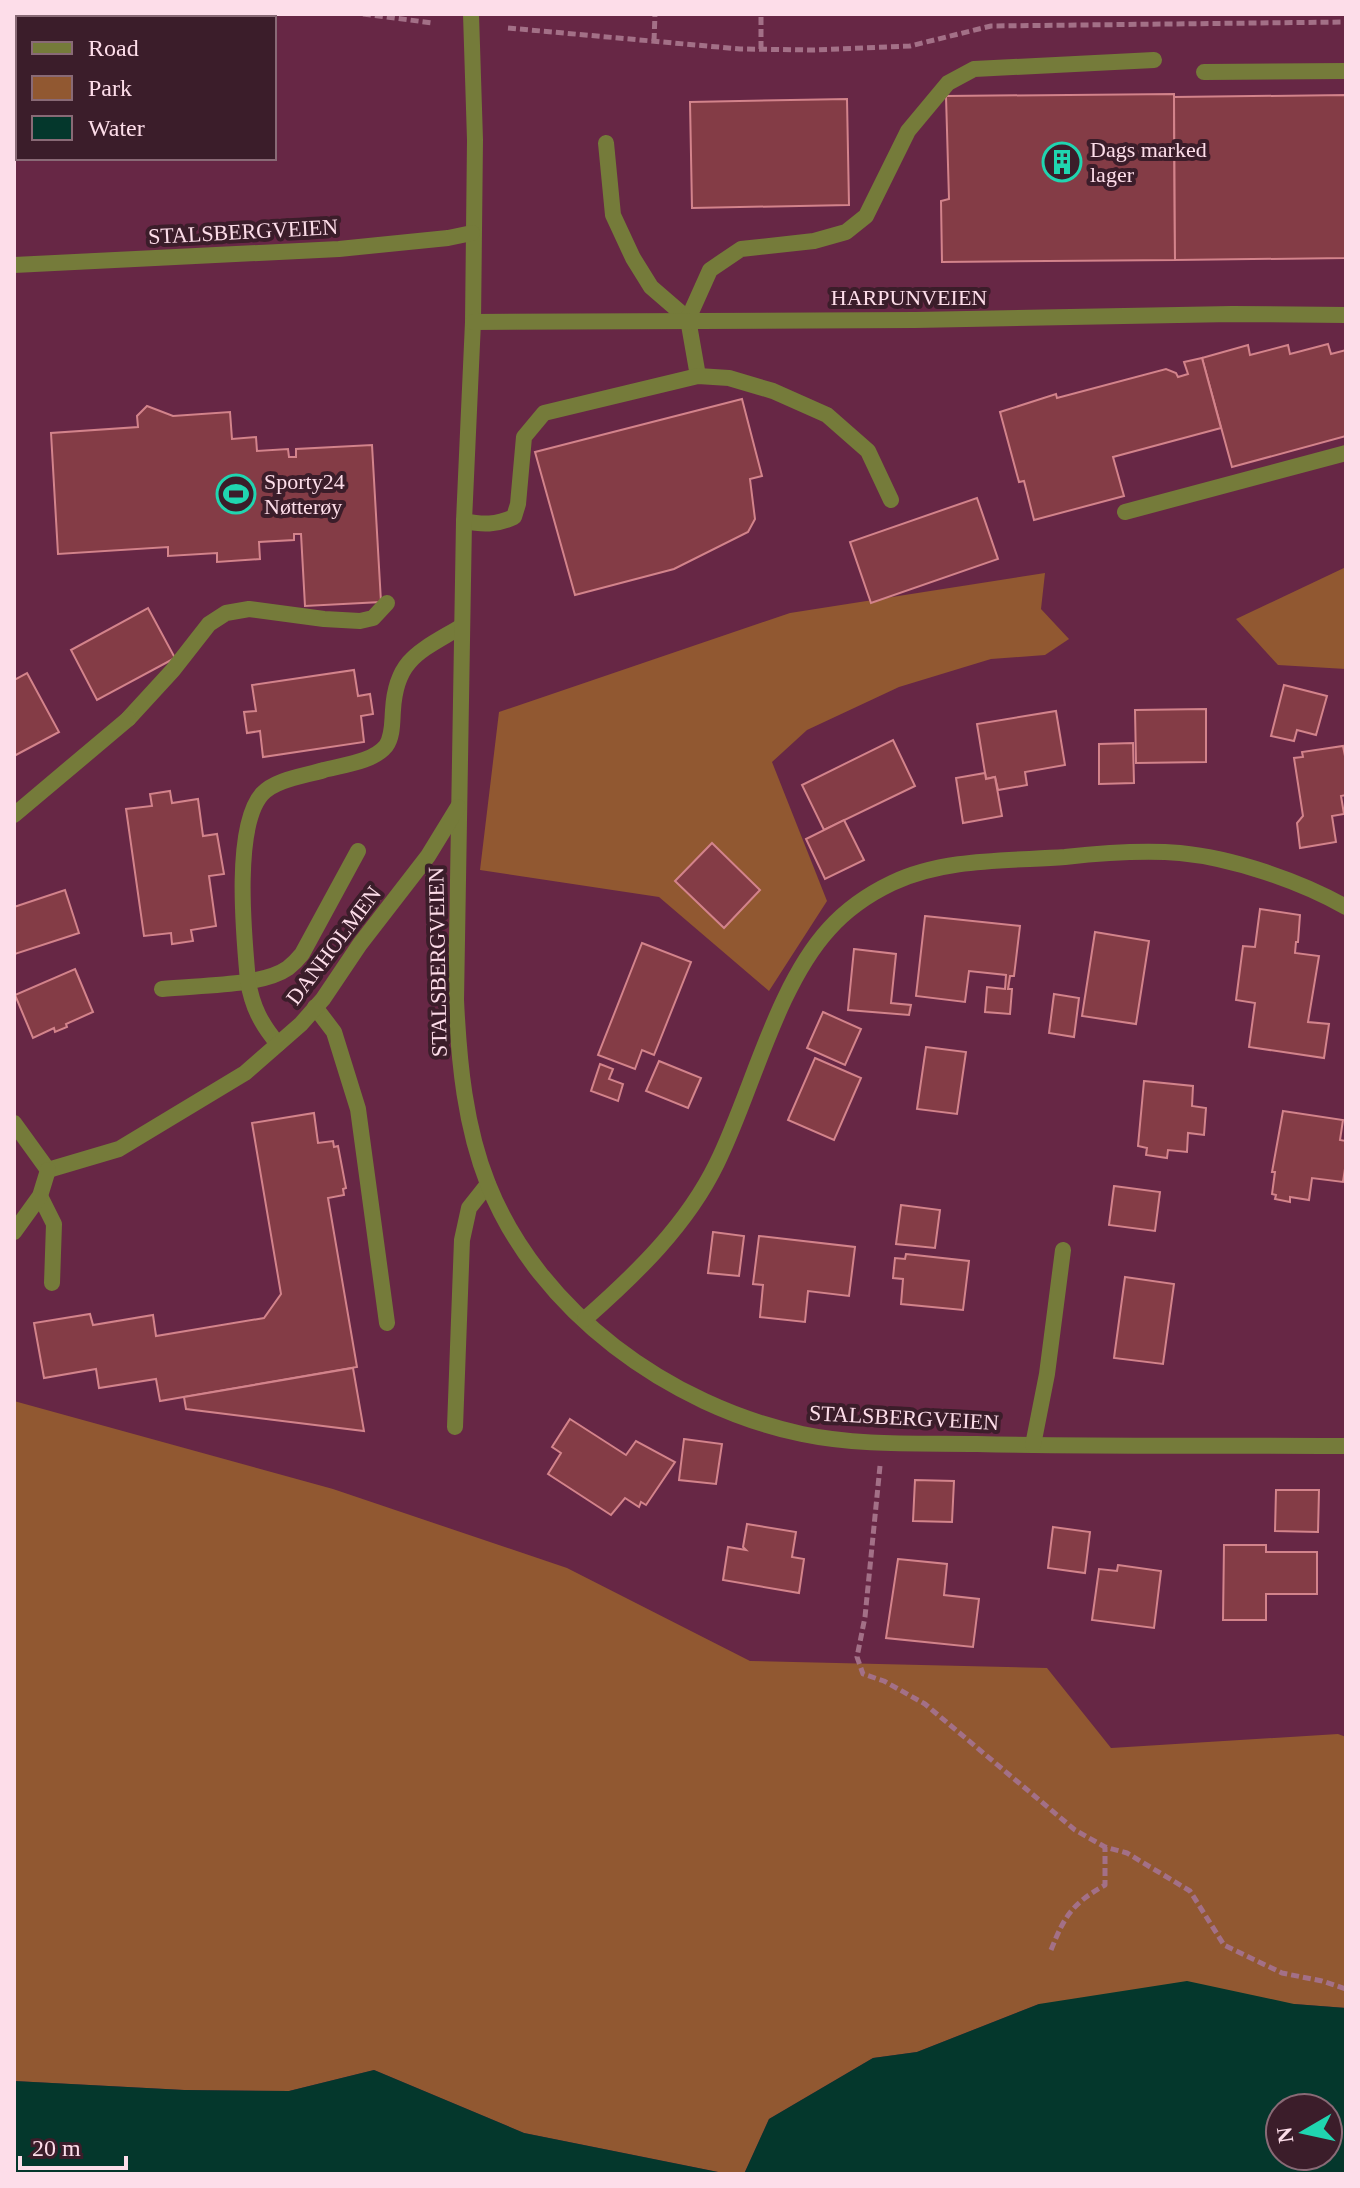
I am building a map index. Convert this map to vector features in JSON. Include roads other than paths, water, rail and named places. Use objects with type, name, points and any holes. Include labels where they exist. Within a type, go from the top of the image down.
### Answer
[{"type":"street","name":"STALSBERGVEIEN","points":[[471,14],[475,140],[473,322],[464,521],[458,806],[458,1058],[469,1122],[488,1184],[514,1239],[547,1281],[585,1319],[623,1353],[665,1382],[701,1401],[749,1420],[803,1434],[837,1440],[1033,1445],[1346,1446]]},
{"type":"street","points":[[698,376],[688,319],[710,270],[741,249],[814,241],[846,232],[866,216],[908,131],[948,83],[974,69],[1154,60]]},
{"type":"street","points":[[1204,72],[1346,71]]},
{"type":"street","points":[[606,143],[613,215],[633,258],[651,287],[688,319]]},
{"type":"street","name":"STALSBERGVEIEN","points":[[14,265],[339,249],[472,233]]},
{"type":"street","name":"HARPUNVEIEN","points":[[473,322],[1346,315]]},
{"type":"street","points":[[464,521],[481,525],[498,524],[514,517],[524,437],[544,413],[698,376],[729,378],[773,391],[827,415],[868,451],[891,500]]},
{"type":"street","points":[[1125,512],[1346,453]]},
{"type":"street","points":[[14,815],[128,719],[173,670],[209,624],[226,613],[249,609],[360,621],[378,615],[387,603]]},
{"type":"street","points":[[278,1044],[263,1026],[252,1002],[248,981],[243,847],[251,815],[262,794],[281,782],[369,758],[383,749],[389,741],[394,693],[402,669],[422,650],[462,626]]},
{"type":"street","name":"DANHOLMEN","points":[[48,1170],[119,1149],[245,1073],[278,1044],[315,1007],[428,856],[458,806]]},
{"type":"street","points":[[162,989],[248,981],[273,976],[289,968],[302,954],[358,851]]},
{"type":"street","points":[[585,1319],[630,1279],[692,1205],[717,1164],[794,980],[828,930],[855,905],[893,882],[958,866],[1100,854],[1180,853],[1275,876],[1346,907]]},
{"type":"street","points":[[315,1007],[334,1032],[358,1109],[387,1323]]},
{"type":"street","points":[[14,1123],[48,1170],[40,1196],[14,1232]]},
{"type":"street","points":[[455,1427],[462,1240],[469,1208],[488,1184]]},
{"type":"street","points":[[40,1196],[54,1224],[52,1283]]},
{"type":"street","points":[[1033,1445],[1047,1374],[1063,1250]]},
{"type":"water","points":[[1187,1981],[1294,2004],[1346,2008],[1346,2174],[744,2174],[769,2119],[873,2058],[917,2052],[1039,2004]]},
{"type":"water","points":[[374,2070],[524,2133],[728,2174],[14,2174],[14,2081],[184,2090],[289,2091]]},
{"type":"place","name":"Dags marked lager","points":[[1062,162]]},
{"type":"place","name":"Sporty24 Nøtterøy","points":[[236,494]]}]
